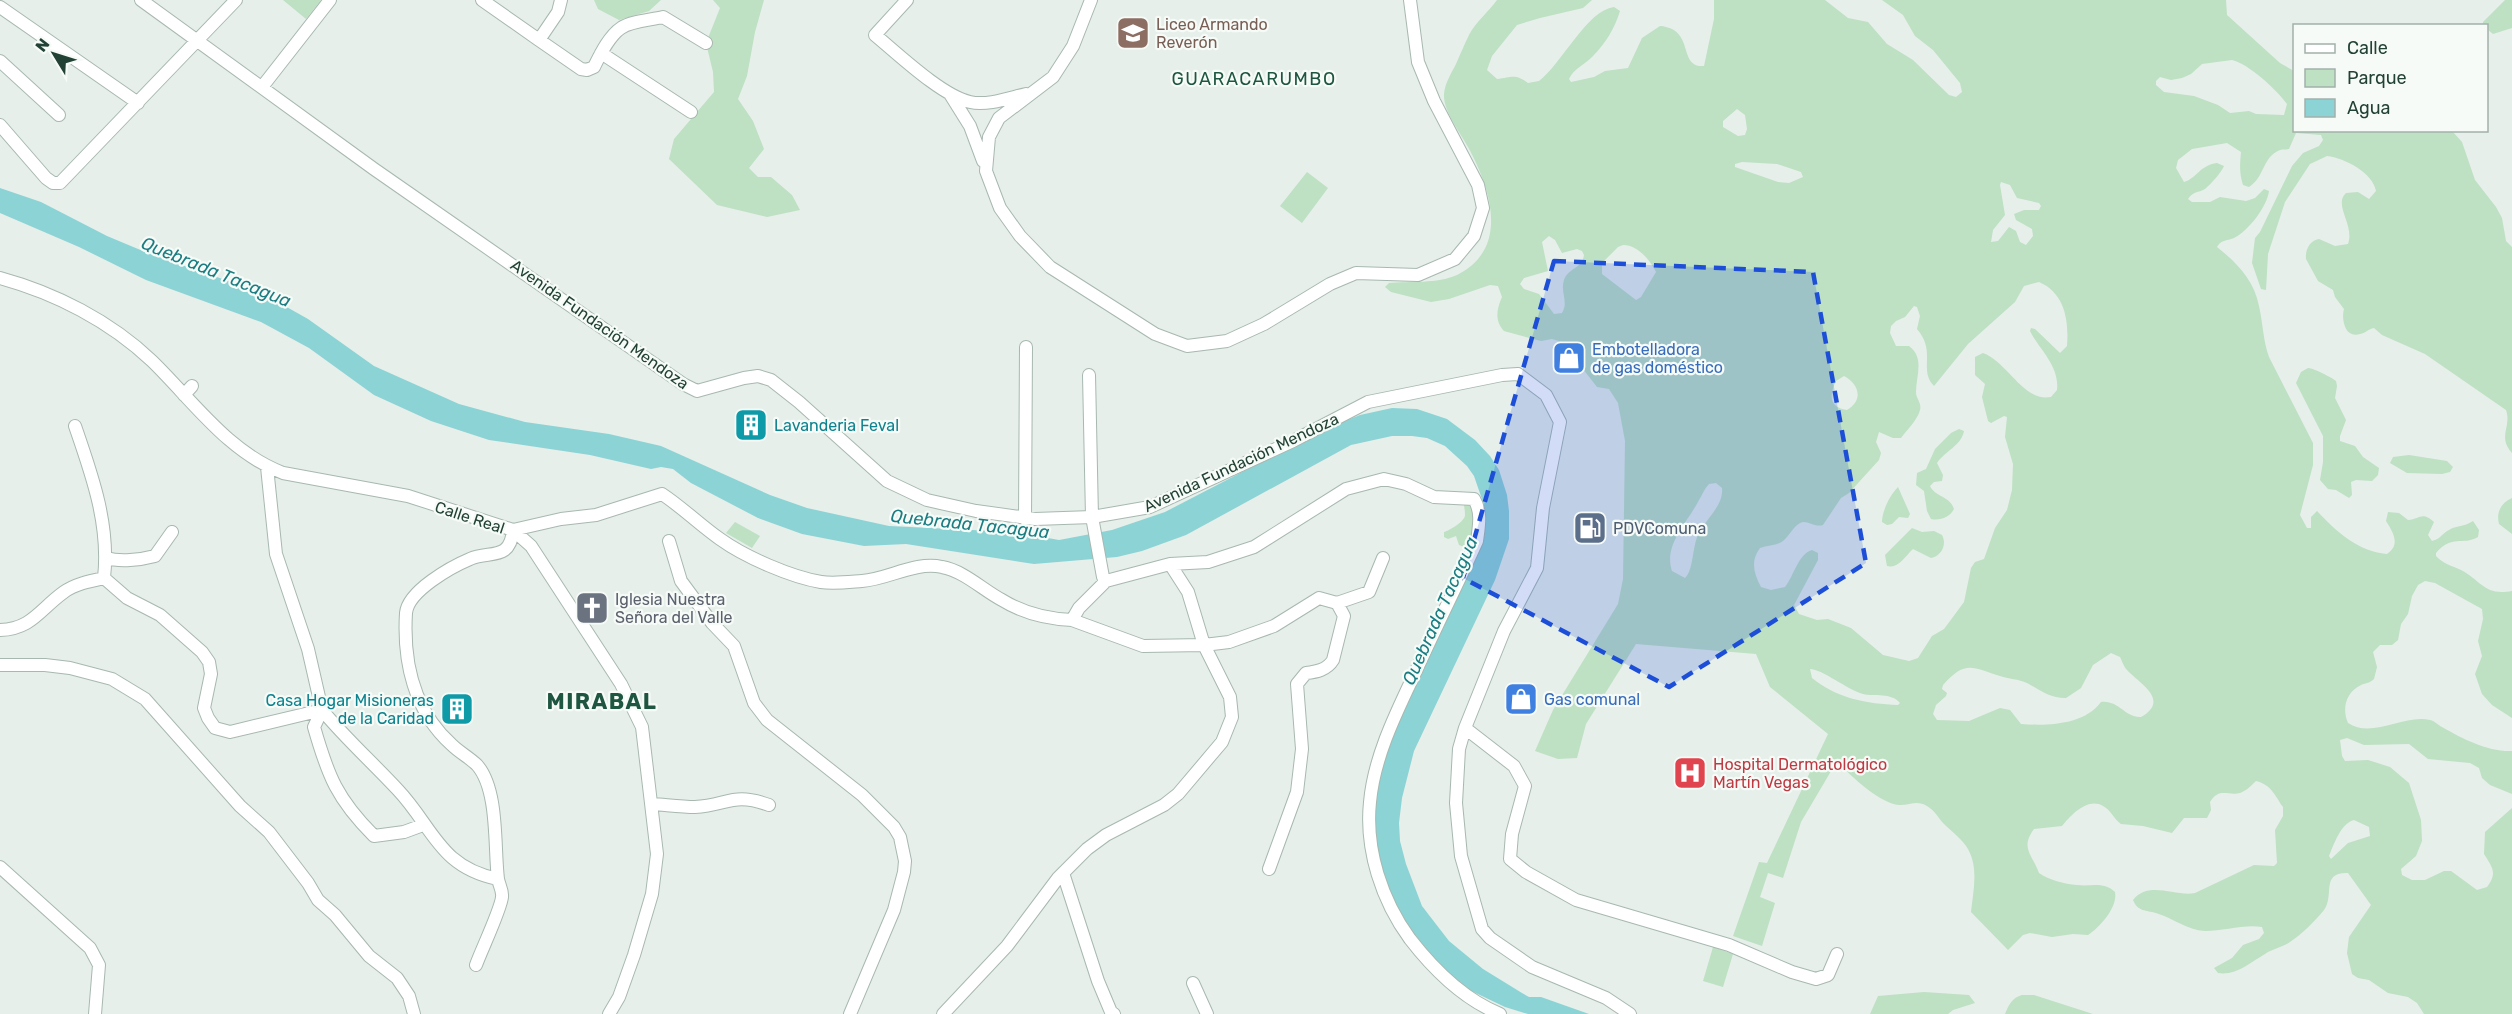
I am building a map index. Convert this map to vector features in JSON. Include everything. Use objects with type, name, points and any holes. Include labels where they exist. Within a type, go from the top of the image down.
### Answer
[{"type":"street","name":"Avenida Fundación Mendoza","points":[[141,0],[374,169],[684,384],[698,391],[758,376],[771,381],[799,402],[887,481],[927,500],[1025,519],[1092,517],[1150,507],[1293,441],[1376,399],[1479,378],[1518,374],[1546,395],[1560,422],[1543,508],[1537,568],[1504,631],[1465,728],[1459,749],[1457,835],[1466,880],[1482,928],[1490,938],[1532,967],[1606,998],[1629,1014]]},
{"type":"street","points":[[0,125],[46,178],[53,183],[60,183],[236,0]]},
{"type":"street","points":[[262,87],[330,0]]},
{"type":"street","points":[[482,0],[581,69],[594,68],[601,53],[621,28],[663,17],[706,43]]},
{"type":"street","points":[[538,40],[558,12],[561,0]]},
{"type":"street","points":[[907,0],[875,35],[950,94],[972,103],[1001,100],[1030,93]]},
{"type":"street","points":[[986,171],[989,137],[999,118],[1053,77],[1073,46],[1091,0]]},
{"type":"street","points":[[950,94],[970,126],[1000,208],[1020,236],[1050,267],[1155,334],[1187,346],[1227,341],[1263,324],[1330,284],[1356,273],[1418,275],[1455,259],[1474,236],[1483,208],[1478,185],[1434,100],[1418,62],[1410,0]]},
{"type":"street","points":[[0,7],[138,103]]},
{"type":"street","points":[[601,53],[691,112]]},
{"type":"street","points":[[0,61],[59,115]]},
{"type":"street","name":"Calle Real","points":[[0,278],[16,282],[78,308],[116,331],[188,391],[239,449],[267,466],[283,473],[408,496],[513,530],[531,546],[621,684],[642,727],[653,804],[657,854],[652,894],[619,997],[609,1014]]},
{"type":"street","points":[[1025,519],[1026,347]]},
{"type":"street","points":[[1089,375],[1092,517],[1105,579]]},
{"type":"street","points":[[75,426],[98,493],[106,558],[104,578]]},
{"type":"street","points":[[267,466],[276,554],[308,649],[322,710],[344,737],[411,804],[439,846],[466,867],[484,876],[498,879]]},
{"type":"street","points":[[1072,620],[1079,608],[1105,579],[1170,564],[1208,562],[1254,547],[1346,489],[1384,479],[1406,484],[1434,497],[1474,499],[1479,510],[1480,522],[1477,541],[1403,697],[1381,751],[1370,802],[1370,843],[1384,895],[1398,923],[1430,965],[1483,1007],[1500,1014]]},
{"type":"street","points":[[476,965],[502,897],[495,849],[496,823],[486,783],[477,766],[451,744],[425,713],[414,690],[409,660],[406,609],[415,594],[437,576],[472,557],[497,555],[512,539],[513,530],[561,519],[596,515],[662,494],[690,513],[719,538],[744,554],[799,577],[824,583],[865,581],[926,565],[945,567],[969,579],[1002,601],[1036,615],[1054,620],[1072,620],[1143,646],[1204,645],[1229,642],[1274,626],[1319,598],[1337,603],[1369,592],[1383,558]]},
{"type":"street","points":[[106,558],[119,562],[132,558],[139,560],[155,556],[172,532]]},
{"type":"street","points":[[669,541],[681,581],[712,623],[734,646],[754,703],[767,720],[862,795],[894,826],[900,837],[905,861],[894,910],[850,1014]]},
{"type":"street","points":[[943,1014],[1007,946],[1063,873],[1087,849],[1106,835],[1164,806],[1178,794],[1222,742],[1232,717],[1230,697],[1204,645],[1188,592],[1170,564]]},
{"type":"street","points":[[104,578],[126,598],[160,615],[202,652],[209,663],[210,674],[204,708],[215,728],[230,732],[322,710]]},
{"type":"street","points":[[0,630],[17,628],[31,622],[66,591],[85,582],[104,578]]},
{"type":"street","points":[[1269,869],[1298,792],[1302,749],[1297,684],[1306,674],[1318,671],[1333,660],[1344,616],[1337,603]]},
{"type":"street","points":[[0,665],[45,665],[70,668],[112,679],[145,699],[240,806],[269,832],[308,883],[318,900],[335,915],[369,956],[397,978],[410,996],[414,1014]]},
{"type":"street","points":[[322,710],[314,727],[321,757],[339,797],[360,822],[374,836],[405,832],[423,825]]},
{"type":"street","points":[[1465,728],[1514,766],[1525,786],[1512,834],[1510,859],[1564,895],[1729,945],[1816,980],[1828,975],[1837,954]]},
{"type":"street","points":[[653,804],[697,807],[729,799],[751,798],[769,805]]},
{"type":"street","points":[[0,867],[90,948],[99,965],[95,1014]]},
{"type":"street","points":[[1063,873],[1098,981],[1114,1014]]},
{"type":"street","points":[[1193,983],[1207,1014]]},
{"type":"highlighted area","points":[[1554,261],[1813,272],[1866,563],[1669,687],[1463,578]]},
{"type":"green space","points":[[283,0],[321,0],[306,19]]},
{"type":"green space","points":[[594,0],[661,0],[649,11],[619,20],[598,9]]},
{"type":"green space","points":[[713,0],[764,0],[747,76],[738,99],[753,121],[764,149],[749,168],[758,177],[771,177],[792,195],[800,210],[767,217],[717,205],[669,159],[674,139],[714,92],[713,72],[706,43],[720,8]]},
{"type":"green space","points":[[1497,0],[1592,0],[1583,8],[1517,25],[1492,56],[1487,70],[1497,79],[1513,77],[1528,83],[1539,81],[1594,18],[1604,10],[1614,7],[1620,11],[1609,35],[1593,56],[1574,72],[1569,79],[1571,82],[1594,77],[1605,71],[1628,68],[1642,38],[1660,26],[1678,34],[1691,61],[1696,65],[1704,66],[1714,19],[1714,0],[1825,0],[1848,18],[1868,22],[1887,44],[1913,60],[1949,95],[1956,97],[1962,92],[1960,83],[1933,50],[1915,36],[1903,15],[1882,0],[2226,0],[2227,15],[2280,63],[2293,70],[2293,132],[2453,132],[2462,142],[2475,180],[2502,218],[2506,241],[2512,247],[2512,453],[2505,436],[2506,410],[2425,354],[2382,335],[2374,328],[2360,334],[2351,334],[2345,327],[2344,309],[2333,290],[2318,281],[2306,259],[2309,246],[2313,241],[2319,239],[2335,246],[2348,244],[2349,230],[2343,209],[2343,198],[2346,193],[2358,192],[2369,199],[2376,191],[2370,178],[2350,163],[2327,156],[2310,164],[2285,202],[2268,254],[2266,290],[2261,289],[2252,263],[2255,238],[2292,166],[2303,153],[2319,146],[2323,140],[2321,135],[2296,133],[2289,149],[2274,153],[2266,162],[2258,178],[2249,187],[2243,185],[2242,181],[2241,152],[2227,143],[2192,149],[2178,160],[2176,168],[2184,182],[2211,164],[2217,163],[2224,166],[2207,187],[2190,196],[2188,199],[2192,202],[2210,202],[2220,197],[2246,201],[2255,198],[2264,189],[2269,191],[2265,204],[2251,224],[2239,235],[2222,242],[2217,247],[2238,266],[2253,288],[2257,297],[2269,357],[2313,443],[2313,465],[2300,515],[2307,528],[2311,528],[2311,517],[2317,511],[2340,533],[2357,545],[2387,554],[2395,543],[2386,521],[2388,512],[2399,513],[2408,520],[2427,517],[2434,522],[2428,535],[2432,541],[2451,529],[2473,521],[2479,530],[2478,537],[2447,544],[2436,553],[2436,556],[2489,589],[2512,591],[2512,718],[2492,705],[2482,694],[2475,674],[2482,656],[2478,641],[2483,619],[2482,609],[2435,583],[2425,581],[2418,585],[2412,596],[2408,614],[2401,624],[2398,640],[2392,645],[2380,645],[2373,652],[2377,667],[2374,679],[2351,692],[2346,702],[2345,712],[2348,723],[2357,727],[2378,728],[2410,720],[2430,720],[2476,744],[2512,751],[2512,794],[2490,785],[2482,778],[2479,768],[2470,763],[2428,759],[2409,744],[2364,745],[2347,738],[2340,740],[2345,761],[2368,760],[2390,767],[2409,783],[2421,820],[2422,841],[2416,856],[2401,869],[2402,875],[2412,880],[2425,880],[2444,871],[2451,871],[2477,890],[2487,887],[2493,874],[2484,854],[2485,832],[2512,808],[2512,1014],[2424,1014],[2417,1003],[2408,997],[2388,993],[2369,980],[2352,974],[2347,953],[2349,937],[2371,905],[2348,873],[2334,876],[2324,910],[2299,935],[2243,968],[2225,973],[2218,973],[2214,968],[2232,958],[2243,945],[2259,939],[2264,933],[2262,927],[2198,930],[2137,907],[2133,900],[2139,894],[2147,891],[2195,893],[2254,865],[2274,866],[2277,863],[2275,830],[2283,816],[2283,807],[2269,788],[2256,781],[2240,793],[2220,793],[2213,797],[2207,818],[2184,818],[2172,833],[2143,826],[2121,824],[2106,808],[2097,804],[2080,808],[2062,826],[2034,829],[2028,846],[2039,873],[2067,884],[2106,887],[2115,892],[2114,904],[2098,927],[2088,935],[2073,934],[2052,937],[2030,933],[2023,935],[2008,950],[1971,912],[1973,864],[1963,842],[1927,806],[1917,803],[1900,805],[1884,800],[1857,781],[1837,761],[1801,822],[1783,878],[1768,873],[1760,897],[1775,903],[1762,946],[1733,936],[1759,862],[1767,863],[1828,734],[1770,687],[1756,654],[1636,644],[1586,724],[1577,758],[1558,759],[1535,751],[1553,710],[1618,604],[1623,579],[1625,441],[1618,403],[1609,389],[1597,387],[1562,342],[1552,339],[1541,341],[1504,331],[1498,319],[1502,297],[1498,286],[1490,285],[1449,299],[1431,302],[1391,292],[1385,287],[1389,283],[1432,281],[1457,275],[1474,263],[1485,249],[1490,233],[1491,216],[1488,198],[1476,163],[1444,101],[1447,82],[1475,26]],"holes":[[[2232,60],[2239,62],[2262,78],[2282,98],[2287,104],[2284,115],[2256,114],[2249,111],[2230,113],[2218,105],[2194,96],[2164,92],[2156,85],[2160,77],[2171,80],[2182,78],[2191,74],[2202,64]],[[1737,109],[1745,115],[1747,129],[1745,135],[1738,136],[1723,127],[1723,121]],[[1742,162],[1777,164],[1801,172],[1803,177],[1789,183],[1778,182],[1735,167],[1735,164]],[[2001,182],[2010,185],[2017,198],[2039,203],[2041,206],[2039,210],[2024,210],[2014,214],[2016,220],[2032,229],[2033,236],[2026,245],[2020,242],[2016,231],[2009,227],[1998,241],[1991,242],[1993,230],[2005,215]],[[1549,236],[1555,240],[1562,253],[1577,249],[1584,255],[1581,263],[1564,280],[1565,305],[1562,313],[1554,314],[1539,294],[1524,289],[1520,284],[1524,278],[1548,271],[1542,242]],[[1623,245],[1638,250],[1647,258],[1656,272],[1641,297],[1636,300],[1602,274],[1602,263]],[[2039,282],[2048,287],[2055,293],[2064,309],[2067,346],[2060,353],[2035,329],[2031,328],[2030,331],[2055,373],[2057,390],[2051,397],[2032,394],[2000,364],[1983,353],[1975,357],[1975,375],[1985,384],[1982,397],[1988,421],[1991,423],[2004,416],[2007,417],[2005,437],[2013,464],[2012,490],[2007,510],[1995,528],[1984,559],[1975,562],[1971,568],[1964,602],[1944,629],[1932,636],[1918,658],[1909,661],[1883,655],[1851,628],[1828,619],[1817,620],[1799,614],[1794,605],[1818,560],[1818,553],[1812,550],[1803,556],[1785,587],[1771,590],[1761,587],[1754,568],[1755,558],[1760,548],[1783,541],[1800,523],[1823,525],[1841,498],[1849,493],[1879,460],[1881,453],[1876,442],[1879,432],[1893,438],[1901,438],[1919,413],[1920,403],[1916,392],[1917,356],[1909,346],[1896,346],[1890,333],[1891,326],[1905,317],[1914,306],[1917,307],[1920,316],[1917,329],[1926,345],[1927,373],[1934,386],[1968,344],[2015,302],[2024,286]],[[1844,376],[1853,383],[1858,392],[1856,402],[1847,410],[1837,407],[1832,400],[1832,391],[1836,381]],[[1716,483],[1722,488],[1722,494],[1697,538],[1690,569],[1685,578],[1672,571],[1671,552],[1678,534],[1709,484]],[[2111,653],[2120,657],[2126,669],[2150,692],[2153,704],[2150,711],[2141,717],[2135,717],[2113,704],[2101,702],[2094,710],[2075,720],[2042,725],[2021,724],[2010,710],[2000,708],[1969,721],[1937,720],[1933,714],[1936,705],[1946,696],[1947,693],[1942,689],[1943,685],[1963,669],[1975,668],[2024,682],[2060,698],[2066,698],[2081,688],[2093,665]],[[1810,669],[1821,672],[1857,692],[1892,697],[1900,703],[1898,705],[1852,699],[1831,691],[1812,678]],[[2354,820],[2369,827],[2370,836],[2348,843],[2331,859],[2329,856],[2345,825]]]},
{"type":"green space","points":[[2505,0],[2512,0],[2512,28],[2493,34],[2488,30],[2488,24],[2483,24]]},
{"type":"green space","points":[[1307,172],[1328,188],[1302,223],[1280,206]]},
{"type":"green space","points":[[2308,368],[2336,381],[2335,398],[2346,420],[2340,441],[2355,446],[2363,457],[2379,468],[2378,475],[2372,481],[2351,482],[2352,495],[2349,498],[2336,490],[2328,489],[2320,480],[2323,436],[2296,383],[2301,372]]},
{"type":"green space","points":[[1959,429],[1964,431],[1960,441],[1937,463],[1943,475],[1942,481],[1934,482],[1930,486],[1932,490],[1949,501],[1954,509],[1944,518],[1931,519],[1927,511],[1924,491],[1916,485],[1917,473],[1926,469],[1935,449],[1951,433]]},
{"type":"green space","points":[[2409,455],[2447,461],[2453,467],[2450,472],[2442,474],[2407,473],[2390,463],[2393,457]]},
{"type":"green space","points":[[1898,487],[1910,514],[1908,518],[1899,517],[1892,524],[1887,525],[1882,522],[1883,513]]},
{"type":"green space","points":[[2512,498],[2512,534],[2499,524],[2498,516],[2502,505]]},
{"type":"green space","points":[[1464,504],[1473,505],[1475,535],[1469,549],[1459,545],[1456,536],[1448,539],[1444,537],[1444,532],[1465,517]]},
{"type":"green space","points":[[735,522],[760,536],[752,548],[726,533]]},
{"type":"green space","points":[[1912,528],[1922,532],[1934,531],[1942,535],[1943,549],[1931,558],[1913,549],[1895,566],[1887,566],[1885,555]]},
{"type":"green space","points":[[1713,947],[1733,954],[1723,987],[1703,981]]},
{"type":"green space","points":[[1924,992],[1969,995],[1975,1003],[1953,1010],[1948,1014],[1870,1014],[1878,996]]},
{"type":"green space","points":[[2022,995],[2034,995],[2093,1014],[2005,1014],[2011,1002]]},
{"type":"water","points":[[0,188],[41,202],[107,236],[150,254],[260,292],[308,319],[374,366],[459,404],[525,422],[609,434],[661,446],[770,495],[807,508],[889,526],[1014,532],[1059,540],[1112,530],[1165,512],[1327,428],[1360,415],[1392,408],[1417,409],[1447,419],[1475,440],[1499,470],[1507,495],[1509,539],[1495,580],[1414,751],[1402,798],[1399,823],[1400,841],[1422,906],[1449,941],[1483,969],[1529,997],[1541,997],[1589,1014],[1528,1014],[1505,1007],[1461,986],[1427,958],[1391,903],[1376,857],[1374,812],[1380,768],[1400,715],[1483,540],[1486,517],[1474,476],[1467,466],[1445,446],[1427,438],[1412,436],[1392,436],[1351,445],[1186,535],[1142,551],[1117,557],[1034,564],[906,544],[864,546],[802,534],[758,518],[691,483],[673,469],[661,467],[651,469],[590,455],[489,440],[431,421],[374,395],[309,348],[261,322],[146,280],[79,247],[0,213]]},
{"type":"place","name":"Liceo Armando Reverón","points":[[1133,33]]},
{"type":"place","name":"Embotelladora de gas doméstico","points":[[1569,358]]},
{"type":"place","name":"Lavanderia Feval","points":[[751,425]]},
{"type":"place","name":"PDVComuna","points":[[1590,528]]},
{"type":"place","name":"Iglesia Nuestra Señora del Valle","points":[[592,608]]},
{"type":"place","name":"Gas comunal","points":[[1521,699]]},
{"type":"place","name":"Casa Hogar Misioneras de la Caridad","points":[[457,709]]},
{"type":"place","name":"Hospital Dermatológico Martín Vegas","points":[[1690,773]]},
{"type":"district","name":"GUARACARUMBO","points":[[1254,79]]},
{"type":"district","name":"MIRABAL","points":[[602,701]]},
{"type":"water label","name":"Quebrada Tacagua","points":[[216,272]]},
{"type":"water label","name":"Quebrada Tacagua","points":[[970,524]]},
{"type":"water label","name":"Quebrada Tacagua","points":[[1440,611]]}]
